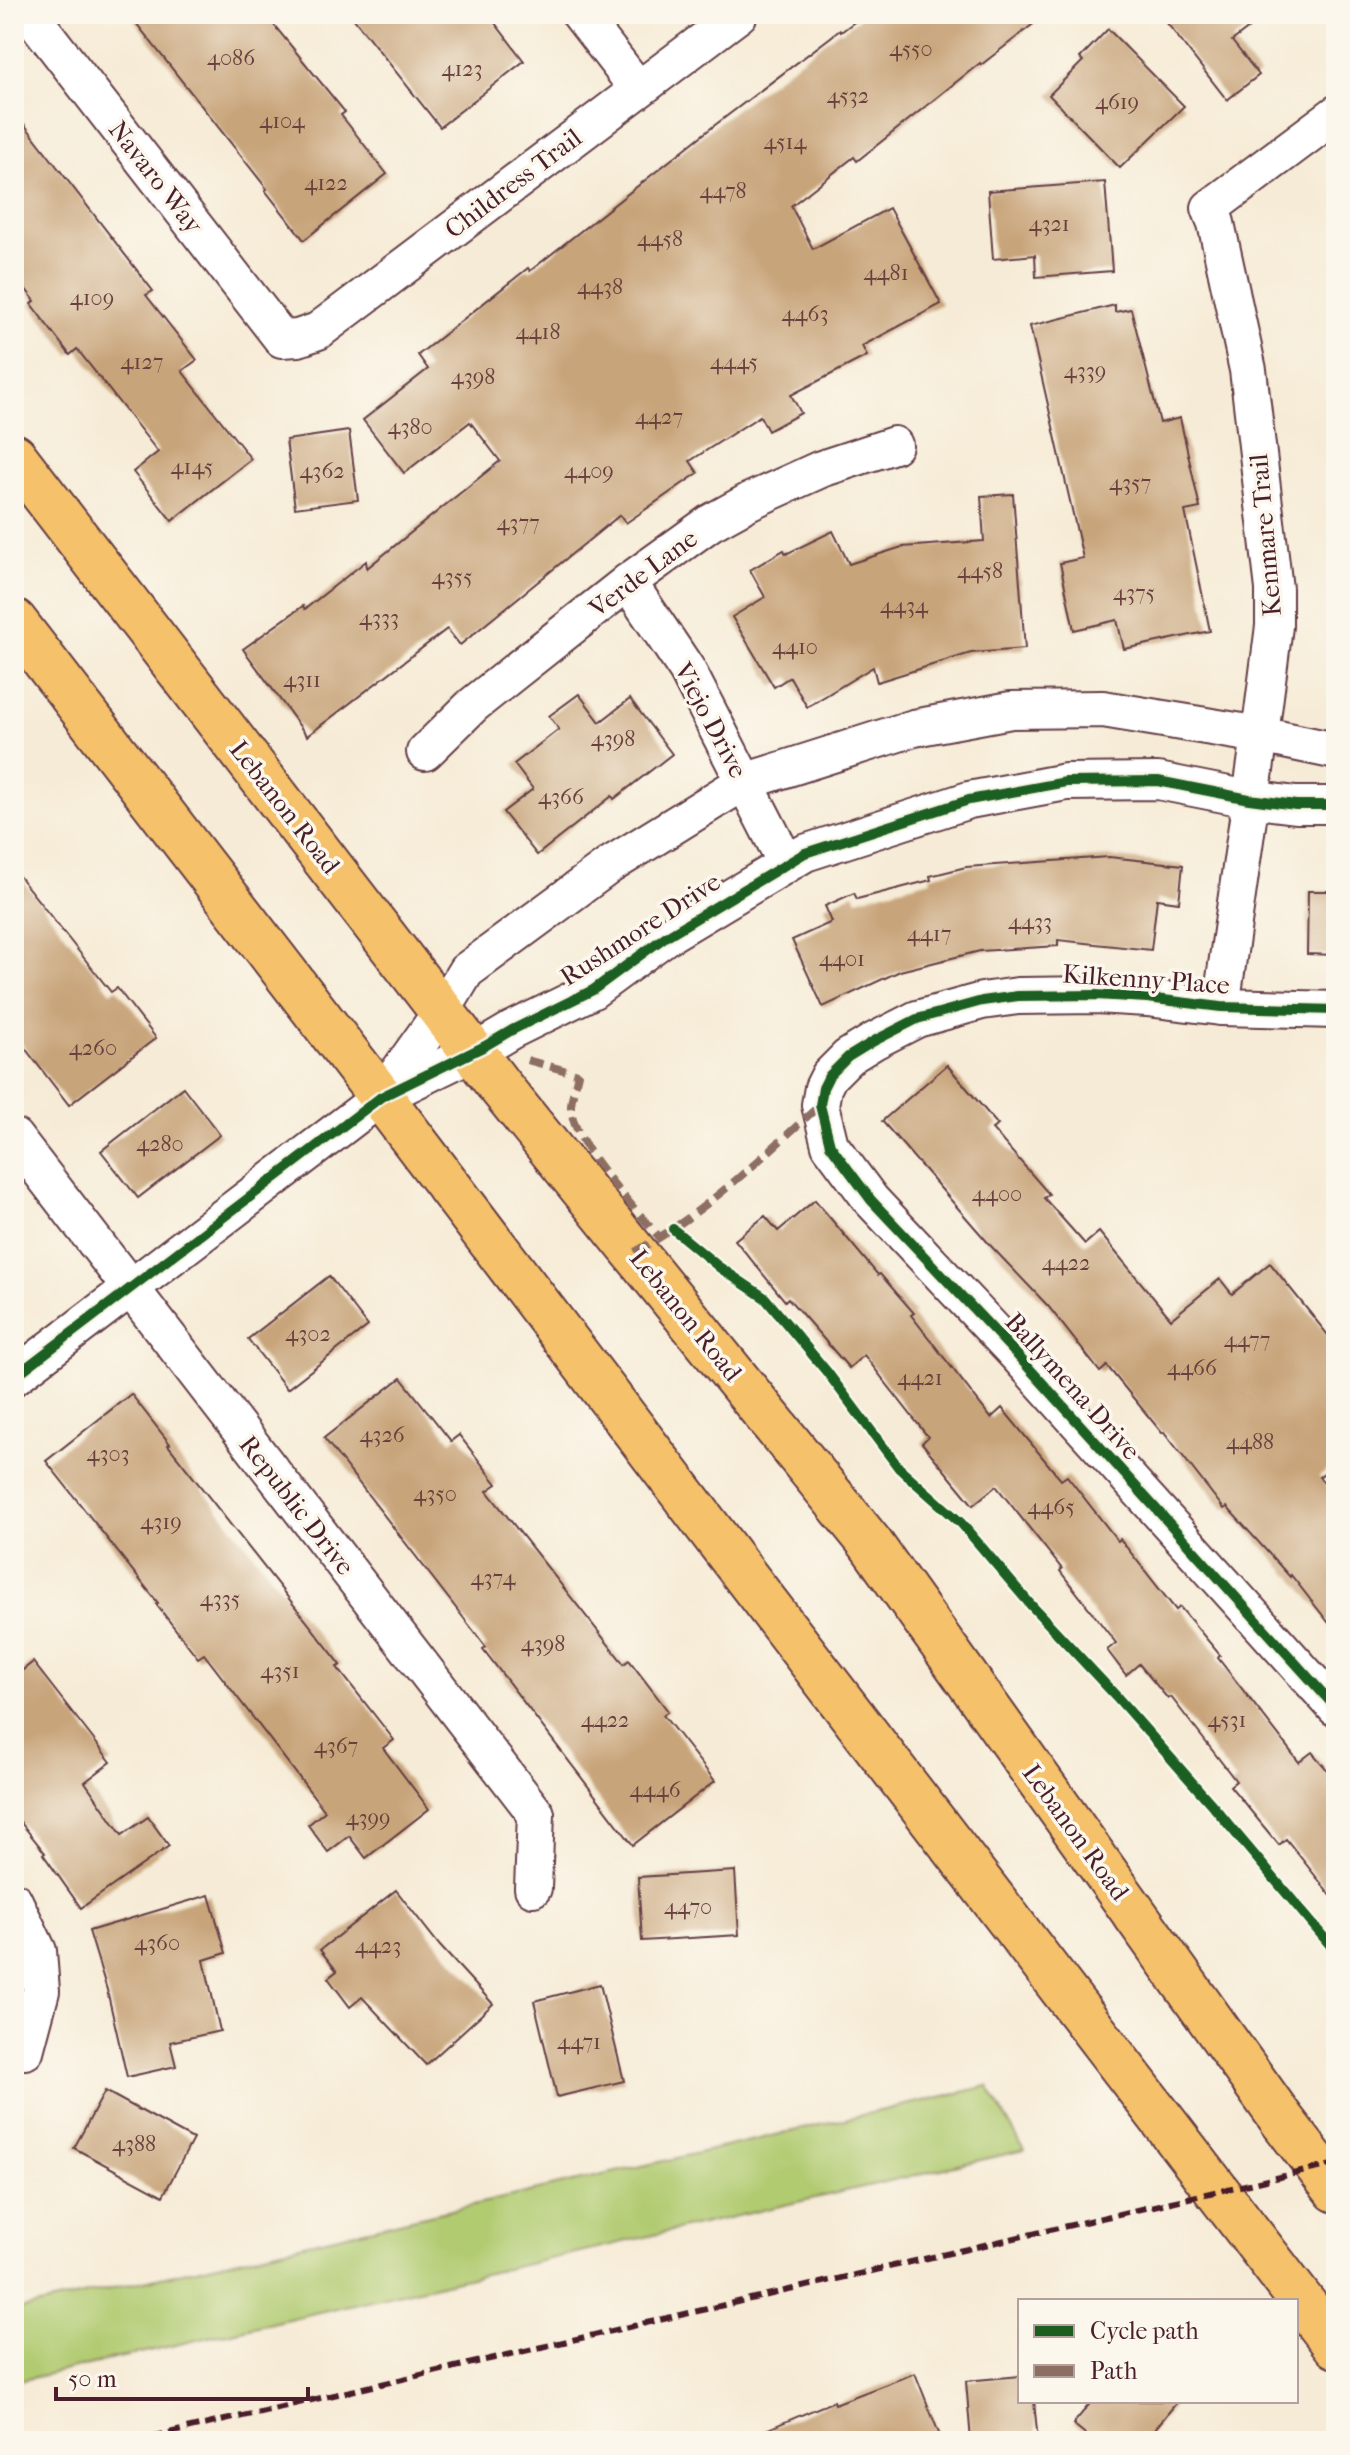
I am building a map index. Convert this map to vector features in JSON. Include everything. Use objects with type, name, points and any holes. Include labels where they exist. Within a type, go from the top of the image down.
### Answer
[{"type":"main road","name":"Lebanon Road","points":[[14,456],[442,1011],[870,1543],[1282,2120],[1336,2190]]},
{"type":"main road","points":[[14,621],[1336,2346]]},
{"type":"street","name":"Navaro Way","points":[[30,14],[282,339]]},
{"type":"street","points":[[580,14],[638,89]]},
{"type":"street","name":"Childress Trail","points":[[282,339],[298,338],[318,331],[739,14]]},
{"type":"street","name":"Kenmare Trail","points":[[1221,1007],[1274,626],[1274,589],[1248,370],[1216,223],[1210,208],[1336,114]]},
{"type":"street","name":"Verde Lane","points":[[425,752],[473,705],[628,582],[710,523],[821,469],[894,445]]},
{"type":"street","name":"Viejo Drive","points":[[628,582],[687,670],[786,863]]},
{"type":"street","name":"Rushmore Drive","points":[[381,1097],[442,1011],[466,971],[610,865],[744,782],[914,728],[1011,710],[1103,709],[1336,751]]},
{"type":"street","name":"Rushmore Drive","points":[[14,1377],[381,1097],[593,990],[665,937],[805,853],[969,800],[1066,782],[1158,781],[1249,799],[1296,805],[1336,805]]},
{"type":"street","name":"Kilkenny Place","points":[[829,1076],[848,1057],[917,1019],[982,1001],[1018,996],[1082,994],[1221,1007],[1336,1010]]},
{"type":"street","name":"Ballymena Drive","points":[[829,1076],[820,1105],[830,1145],[864,1190],[1336,1708]]},
{"type":"street","name":"Republic Drive","points":[[14,1137],[536,1814],[533,1888]]},
{"type":"street","points":[[14,1901],[38,1951],[41,1991],[25,2051]]},
{"type":"green space","points":[[988,2086],[1024,2150],[14,2382],[14,2311]]},
{"type":"building","points":[[129,14],[265,14],[345,112],[341,115],[387,174],[304,240]]},
{"type":"building","points":[[350,14],[488,14],[524,61],[440,127]]},
{"type":"building","points":[[865,14],[1046,14],[857,161],[854,157],[791,206],[813,249],[889,208],[941,304],[862,346],[867,356],[791,395],[801,413],[768,431],[760,416],[690,461],[698,473],[626,523],[620,515],[460,645],[447,629],[307,736],[243,649],[303,606],[305,609],[366,561],[367,568],[500,461],[470,422],[404,473],[363,420],[428,369],[418,355],[715,125]]},
{"type":"building","points":[[1160,14],[1267,14],[1232,41],[1259,75],[1227,100]]},
{"type":"building","points":[[1108,29],[1184,106],[1120,168],[1049,95],[1083,61],[1080,58]]},
{"type":"building","points":[[14,111],[153,291],[146,295],[197,360],[182,371],[251,459],[172,521],[133,472],[158,452],[77,349],[70,355],[31,304],[35,301],[14,274]]},
{"type":"building","points":[[1105,182],[1112,271],[1036,277],[1035,255],[993,259],[988,191]]},
{"type":"building","points":[[1115,305],[1115,312],[1131,309],[1160,423],[1180,418],[1200,508],[1185,511],[1210,631],[1124,649],[1117,620],[1074,630],[1060,563],[1083,558],[1030,326]]},
{"type":"building","points":[[349,431],[358,500],[295,508],[286,440]]},
{"type":"building","points":[[1013,494],[1025,649],[971,653],[877,682],[873,667],[807,707],[790,677],[774,687],[732,617],[765,597],[750,570],[784,550],[786,554],[833,531],[849,564],[902,547],[984,541],[981,496]]},
{"type":"building","points":[[579,694],[600,722],[630,699],[672,754],[537,855],[503,812],[533,789],[514,764],[559,729],[549,716]]},
{"type":"building","points":[[1109,857],[1183,865],[1179,902],[1157,899],[1151,950],[1058,940],[1058,946],[980,951],[900,971],[823,1007],[792,940],[832,922],[825,906],[854,893],[857,899],[931,880],[930,876],[966,867]]},
{"type":"building","points":[[14,870],[111,992],[117,988],[156,1038],[69,1105],[14,1034]]},
{"type":"building","points":[[1308,891],[1336,891],[1336,955],[1307,954]]},
{"type":"building","points":[[947,1065],[998,1125],[992,1129],[1049,1194],[1044,1198],[1085,1244],[1099,1232],[1171,1319],[1220,1279],[1232,1294],[1270,1263],[1336,1345],[1336,1464],[1319,1477],[1336,1496],[1336,1632],[1291,1575],[1227,1507],[1224,1509],[1107,1366],[1100,1372],[1048,1306],[990,1245],[882,1121]]},
{"type":"building","points":[[183,1087],[220,1135],[138,1198],[101,1151]]},
{"type":"building","points":[[815,1200],[914,1313],[911,1315],[991,1418],[1002,1408],[1061,1480],[1067,1476],[1176,1610],[1180,1607],[1220,1655],[1218,1658],[1299,1762],[1312,1752],[1336,1780],[1336,1902],[1286,1839],[1279,1845],[1230,1786],[1236,1781],[1171,1697],[1168,1699],[1139,1664],[1126,1675],[1107,1650],[1116,1643],[996,1486],[973,1505],[922,1443],[928,1437],[864,1355],[849,1368],[788,1298],[785,1301],[735,1240],[765,1216],[778,1231]]},
{"type":"building","points":[[329,1276],[368,1326],[287,1389],[248,1339]]},
{"type":"building","points":[[401,1378],[451,1441],[459,1435],[497,1484],[487,1491],[624,1664],[629,1660],[668,1711],[663,1715],[715,1781],[633,1845],[483,1649],[486,1647],[324,1438]]},
{"type":"building","points":[[131,1394],[341,1665],[337,1667],[394,1740],[383,1748],[429,1809],[366,1858],[349,1836],[328,1852],[308,1825],[325,1811],[204,1654],[198,1658],[46,1461]]},
{"type":"building","points":[[33,1662],[111,1762],[85,1782],[122,1835],[148,1817],[169,1846],[81,1908],[45,1853],[14,1814],[14,1677]]},
{"type":"building","points":[[735,1871],[739,1935],[642,1941],[638,1877]]},
{"type":"building","points":[[396,1890],[440,1946],[493,2004],[426,2065],[362,1997],[350,2007],[328,1978],[337,1971],[320,1950]]},
{"type":"building","points":[[209,1895],[226,1953],[204,1960],[220,2031],[170,2042],[176,2066],[127,2077],[107,1990],[89,1931]]},
{"type":"building","points":[[600,1984],[624,2081],[557,2097],[534,2001]]},
{"type":"building","points":[[105,2091],[193,2139],[163,2196],[74,2148]]},
{"type":"building","points":[[915,2373],[942,2441],[740,2441],[834,2401],[835,2404]]},
{"type":"building","points":[[1018,2376],[1018,2403],[1034,2403],[1038,2441],[971,2441],[966,2381]]},
{"type":"building","points":[[1090,2403],[1176,2403],[1145,2441],[1094,2441],[1073,2424]]},
{"type":"railway","points":[[134,2441],[1336,2164]]},
{"type":"marked path","points":[[527,1060],[578,1074],[571,1105],[573,1120],[581,1137],[606,1174],[660,1238]]},
{"type":"marked path","points":[[635,1252],[709,1202],[820,1105]]},
{"type":"cycle path","points":[[14,1377],[381,1097],[593,990],[665,937],[805,853],[969,800],[1066,782],[1158,781],[1249,799],[1296,805],[1336,805]]},
{"type":"cycle path","points":[[1336,1010],[1221,1007],[1096,995],[1018,996],[982,1001],[917,1019],[848,1057],[829,1076],[820,1105],[830,1145],[871,1200],[1018,1356],[1336,1708]]},
{"type":"cycle path","points":[[673,1229],[719,1267],[765,1298],[827,1372],[899,1468],[961,1523],[1213,1806],[1336,1952]]}]
